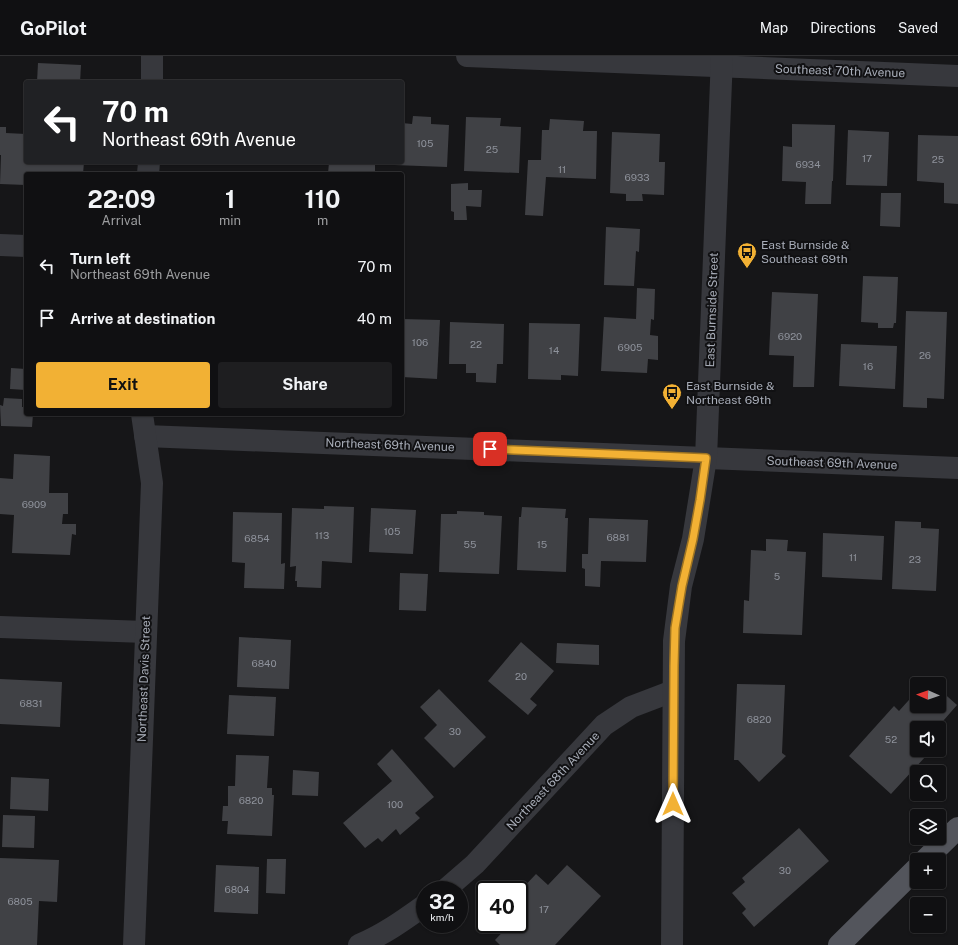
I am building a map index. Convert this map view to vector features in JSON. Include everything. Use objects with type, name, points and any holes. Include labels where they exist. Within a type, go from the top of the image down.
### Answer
[{"type":"main road","points":[[932,853],[958,828]]},
{"type":"main road","points":[[839,945],[910,875]]},
{"type":"street","points":[[152,56],[152,80]]},
{"type":"street","name":"Southeast 70th Avenue","points":[[467,56],[722,61],[958,76]]},
{"type":"street","name":"East Burnside Street","points":[[672,945],[674,641],[682,586],[697,516],[706,458],[722,61]]},
{"type":"street","points":[[0,245],[24,246]]},
{"type":"street","name":"Northeast Davis Street","points":[[134,945],[152,483],[142,416]]},
{"type":"street","name":"Northeast 69th Avenue","points":[[145,436],[706,458]]},
{"type":"street","name":"Southeast 69th Avenue","points":[[706,458],[958,468]]},
{"type":"street","points":[[0,627],[146,632]]},
{"type":"street","name":"Northeast 68th Avenue","points":[[455,881],[475,864],[604,725],[631,707],[674,691]]},
{"type":"street","points":[[359,945],[406,919],[416,912]]},
{"type":"building","points":[[38,63],[81,65],[80,80],[37,80]]},
{"type":"building","points":[[413,116],[431,117],[431,124],[449,125],[447,167],[394,165],[404,164],[404,123],[412,124]]},
{"type":"building","points":[[466,117],[501,118],[500,126],[521,127],[519,173],[464,171]]},
{"type":"building","points":[[550,119],[584,121],[583,131],[597,131],[596,179],[546,177],[543,216],[525,215],[528,160],[541,160],[542,130],[549,130]]},
{"type":"building","points":[[792,124],[835,125],[831,204],[805,204],[806,182],[782,181],[783,146],[792,147]]},
{"type":"building","points":[[0,127],[6,127],[6,133],[24,134],[24,164],[84,164],[83,172],[24,172],[24,185],[0,184]]},
{"type":"building","points":[[848,130],[889,132],[887,186],[846,185]]},
{"type":"building","points":[[612,132],[660,134],[659,162],[665,162],[664,195],[642,194],[643,201],[626,201],[626,194],[610,193]]},
{"type":"building","points":[[918,135],[958,136],[958,204],[944,203],[944,183],[917,181]]},
{"type":"building","points":[[329,164],[375,164],[375,172],[328,172]]},
{"type":"building","points":[[404,178],[405,178],[404,206]]},
{"type":"building","points":[[468,183],[468,190],[482,190],[481,207],[466,206],[467,220],[454,220],[454,212],[451,211],[451,184]]},
{"type":"building","points":[[881,193],[901,193],[900,227],[880,226]]},
{"type":"building","points":[[606,227],[640,229],[639,252],[636,251],[634,286],[604,285]]},
{"type":"building","points":[[863,276],[898,277],[896,323],[894,323],[893,328],[878,328],[878,323],[861,322]]},
{"type":"building","points":[[637,288],[655,289],[654,320],[651,319],[650,335],[658,336],[658,360],[648,359],[647,373],[601,371],[604,317],[636,319]]},
{"type":"building","points":[[772,292],[818,294],[814,387],[793,387],[794,356],[769,355]]},
{"type":"building","points":[[906,311],[947,312],[944,399],[927,398],[927,408],[903,407]]},
{"type":"building","points":[[404,319],[440,320],[437,379],[404,377]]},
{"type":"building","points":[[450,322],[504,324],[503,364],[497,364],[496,383],[476,382],[476,373],[466,373],[466,364],[449,364]]},
{"type":"building","points":[[529,323],[580,324],[578,376],[561,375],[561,380],[528,379]]},
{"type":"building","points":[[841,344],[897,346],[895,389],[839,386]]},
{"type":"building","points":[[11,368],[24,369],[24,390],[10,389]]},
{"type":"building","points":[[4,398],[22,399],[24,416],[33,416],[32,427],[1,426],[0,405],[3,406]]},
{"type":"building","points":[[14,454],[50,456],[49,493],[68,493],[68,514],[63,514],[62,524],[76,524],[76,535],[72,534],[70,555],[12,553],[14,515],[0,514],[0,478],[13,479]]},
{"type":"building","points":[[324,506],[354,507],[352,563],[322,561],[321,588],[297,587],[297,581],[295,581],[296,566],[290,567],[292,508],[324,509]]},
{"type":"building","points":[[522,507],[566,509],[565,518],[568,518],[566,572],[517,570],[519,517],[521,517]]},
{"type":"building","points":[[371,508],[416,510],[413,554],[369,552]]},
{"type":"building","points":[[457,511],[484,512],[484,515],[502,516],[499,574],[439,572],[441,514],[457,514]]},
{"type":"building","points":[[233,512],[282,513],[281,564],[285,563],[284,589],[244,588],[245,563],[232,562]]},
{"type":"building","points":[[589,518],[648,520],[646,562],[601,561],[600,587],[585,586],[585,569],[582,568],[582,554],[588,554]]},
{"type":"building","points":[[895,521],[921,522],[921,528],[939,529],[936,591],[892,589]]},
{"type":"building","points":[[823,533],[884,536],[882,580],[822,577]]},
{"type":"building","points":[[766,539],[788,540],[787,551],[806,552],[802,635],[743,633],[744,600],[749,601],[751,550],[766,551]]},
{"type":"building","points":[[400,573],[428,574],[426,611],[399,610]]},
{"type":"building","points":[[239,637],[291,640],[289,689],[237,687]]},
{"type":"building","points":[[521,642],[554,671],[530,699],[537,705],[528,715],[488,681]]},
{"type":"building","points":[[557,643],[599,645],[599,665],[556,663]]},
{"type":"building","points":[[0,679],[62,682],[60,727],[0,724]]},
{"type":"building","points":[[737,684],[785,685],[782,753],[786,756],[759,782],[738,760],[734,760]]},
{"type":"building","points":[[439,689],[486,737],[454,768],[424,738],[437,725],[420,707]]},
{"type":"building","points":[[229,695],[276,697],[274,736],[227,734]]},
{"type":"building","points":[[946,695],[957,705],[943,721],[910,721],[910,757],[925,757],[918,765],[910,765],[910,773],[891,794],[849,756],[894,706],[899,711],[910,699],[910,713],[946,713]]},
{"type":"building","points":[[392,749],[434,797],[415,813],[420,818],[400,835],[396,829],[382,842],[378,838],[365,848],[343,823],[392,781],[377,764]]},
{"type":"building","points":[[236,755],[269,756],[267,788],[272,788],[272,795],[274,795],[272,836],[227,834],[228,821],[222,821],[223,806],[228,806],[228,786],[235,786]]},
{"type":"building","points":[[293,770],[319,772],[318,796],[292,795]]},
{"type":"building","points":[[11,777],[49,779],[48,811],[10,809]]},
{"type":"building","points":[[3,815],[35,816],[34,848],[2,847]]},
{"type":"building","points":[[799,828],[829,861],[754,927],[742,913],[746,909],[732,893],[745,882],[742,878]]},
{"type":"building","points":[[0,858],[59,860],[57,902],[39,901],[37,945],[0,945]]},
{"type":"building","points":[[267,859],[286,859],[285,894],[266,893]]},
{"type":"building","points":[[216,865],[259,867],[258,914],[214,912]]},
{"type":"building","points":[[567,865],[601,896],[555,945],[500,945],[495,940],[502,933],[528,933],[528,882],[536,874],[548,885]]},
{"type":"place","name":"East Burnside & Southeast 69th","points":[[747,269]]},
{"type":"place","name":"East Burnside & Northeast 69th","points":[[672,410]]},
{"type":"route","points":[[490,449],[706,458],[693,539],[682,586],[675,628],[673,804]]}]
